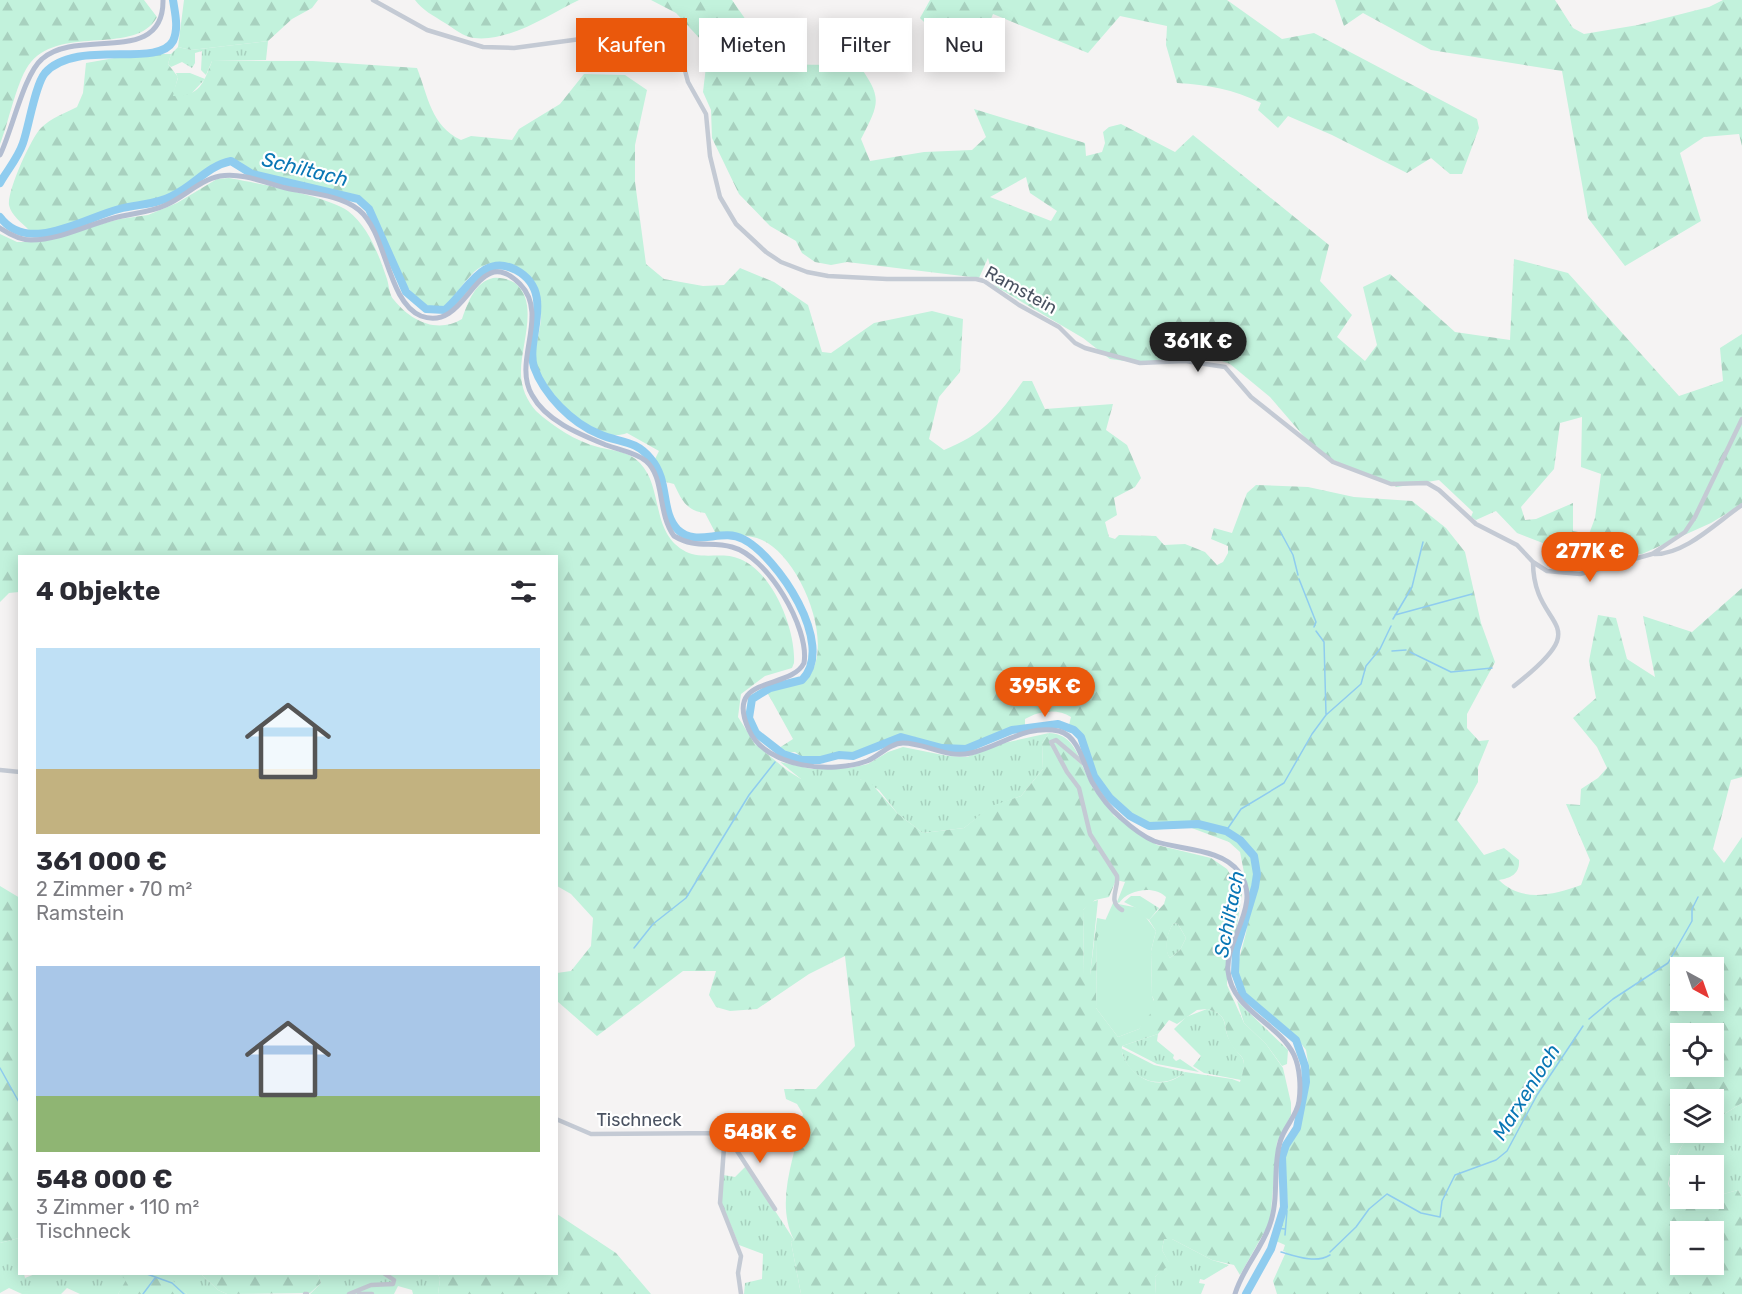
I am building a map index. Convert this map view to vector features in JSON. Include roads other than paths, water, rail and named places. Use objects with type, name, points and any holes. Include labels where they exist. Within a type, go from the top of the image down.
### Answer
[{"type":"main road","points":[[0,155],[11,133],[31,74],[44,57],[70,46],[135,40],[149,35],[161,23],[164,0]]},
{"type":"main road","points":[[0,228],[31,240],[65,234],[112,218],[154,210],[210,179],[223,175],[240,176],[338,200],[358,208],[368,221],[406,304],[421,315],[440,317],[453,312],[463,302],[473,285],[485,275],[501,273],[522,287],[532,308],[525,370],[528,387],[540,406],[572,430],[645,461],[657,479],[661,509],[674,536],[696,545],[720,545],[741,550],[759,564],[788,604],[798,627],[804,663],[793,676],[760,685],[747,697],[743,715],[757,743],[778,759],[797,764],[841,765],[870,760],[902,743],[962,755],[1014,735],[1046,730],[1066,733],[1078,748],[1083,763],[1102,797],[1120,817],[1146,837],[1222,859],[1238,870],[1243,878],[1246,896],[1245,912],[1227,963],[1230,983],[1244,1004],[1290,1049],[1298,1067],[1300,1087],[1299,1105],[1280,1141],[1276,1205],[1270,1224],[1239,1281],[1236,1294]]},
{"type":"street","name":"Ramstein","points":[[373,0],[428,30],[483,47],[514,48],[588,38],[671,50],[682,59],[688,81],[706,114],[710,156],[720,197],[751,240],[781,262],[807,272],[828,276],[887,279],[976,279],[984,281],[1019,305],[1059,327],[1075,343],[1085,348],[1140,363],[1185,361],[1220,364],[1226,367],[1251,398],[1333,462],[1391,484],[1426,483],[1444,495],[1476,524],[1517,545],[1533,562],[1547,572]]},
{"type":"street","points":[[1652,554],[1684,532],[1695,518],[1742,419]]},
{"type":"street","points":[[1536,579],[1547,572],[1580,574],[1652,554],[1662,554],[1700,537],[1741,506]]},
{"type":"street","points":[[1514,686],[1552,652],[1560,636],[1558,625],[1543,603],[1533,562]]},
{"type":"street","points":[[1083,763],[1056,740],[1051,742],[1067,772],[1079,788],[1090,834],[1117,876],[1113,897],[1116,906],[1122,910]]},
{"type":"street","points":[[0,770],[18,772]]},
{"type":"street","name":"Tischneck","points":[[558,1120],[591,1134],[725,1133]]},
{"type":"street","points":[[725,1133],[776,1209]]},
{"type":"street","points":[[725,1133],[719,1193],[725,1221],[741,1256],[738,1273],[741,1294]]},
{"type":"street","points":[[349,1294],[371,1286],[393,1284],[394,1280],[386,1275]]},
{"type":"street","points":[[359,1294],[372,1294]]},
{"type":"waterway","name":"Schiltach","points":[[0,183],[21,148],[38,87],[45,73],[59,63],[76,57],[151,53],[164,49],[173,41],[176,31],[173,0]]},
{"type":"waterway","name":"Schiltach","points":[[0,217],[12,228],[25,233],[41,234],[57,231],[105,213],[166,199],[215,167],[231,161],[252,174],[358,199],[369,209],[406,292],[426,309],[445,310],[484,270],[494,266],[516,270],[528,279],[535,290],[537,316],[532,356],[534,367],[552,398],[579,423],[606,437],[633,445],[651,459],[661,477],[672,523],[678,530],[693,537],[727,535],[743,539],[771,563],[786,582],[798,603],[808,624],[812,646],[811,665],[802,680],[770,688],[752,699],[749,718],[756,733],[783,754],[802,760],[820,760],[839,755],[853,756],[901,737],[942,748],[966,749],[1012,730],[1058,724],[1074,730],[1081,737],[1094,776],[1110,798],[1130,816],[1149,826],[1198,824],[1226,831],[1240,840],[1254,856],[1257,874],[1236,950],[1235,973],[1243,995],[1296,1040],[1305,1066],[1306,1082],[1297,1128],[1286,1145],[1282,1157],[1284,1207],[1271,1249],[1246,1294]]},
{"type":"waterway","points":[[1280,531],[1293,555],[1298,575]]},
{"type":"waterway","points":[[1393,619],[1412,587],[1423,542]]},
{"type":"waterway","points":[[1299,579],[1316,622],[1314,627]]},
{"type":"waterway","points":[[1395,615],[1472,594]]},
{"type":"waterway","points":[[1226,831],[1241,809],[1284,783],[1312,734],[1326,715],[1361,684],[1366,666],[1380,649],[1391,626]]},
{"type":"waterway","points":[[1316,631],[1324,642],[1326,714]]},
{"type":"waterway","points":[[1392,651],[1406,650]]},
{"type":"waterway","points":[[1410,652],[1451,672],[1492,668]]},
{"type":"waterway","points":[[634,948],[653,924],[686,898],[749,795],[775,762]]},
{"type":"waterway","name":"Marxenloch","points":[[1589,1019],[1613,999],[1668,963],[1692,921],[1692,909],[1698,897]]},
{"type":"waterway","name":"Marxenloch","points":[[1330,1252],[1356,1227],[1369,1209],[1387,1194],[1421,1213],[1440,1217],[1442,1201],[1455,1175],[1496,1160],[1507,1151],[1537,1095],[1583,1026]]},
{"type":"waterway","points":[[0,1068],[18,1100]]},
{"type":"waterway","points":[[1284,1206],[1287,1211],[1285,1235]]},
{"type":"waterway","name":"Schiltach","points":[[1277,1228],[1285,1229]]},
{"type":"waterway","name":"Marxenloch","points":[[1281,1252],[1312,1259],[1330,1255]]},
{"type":"waterway","points":[[150,1275],[172,1283],[184,1294]]},
{"type":"waterway","points":[[143,1294],[155,1278]]}]
